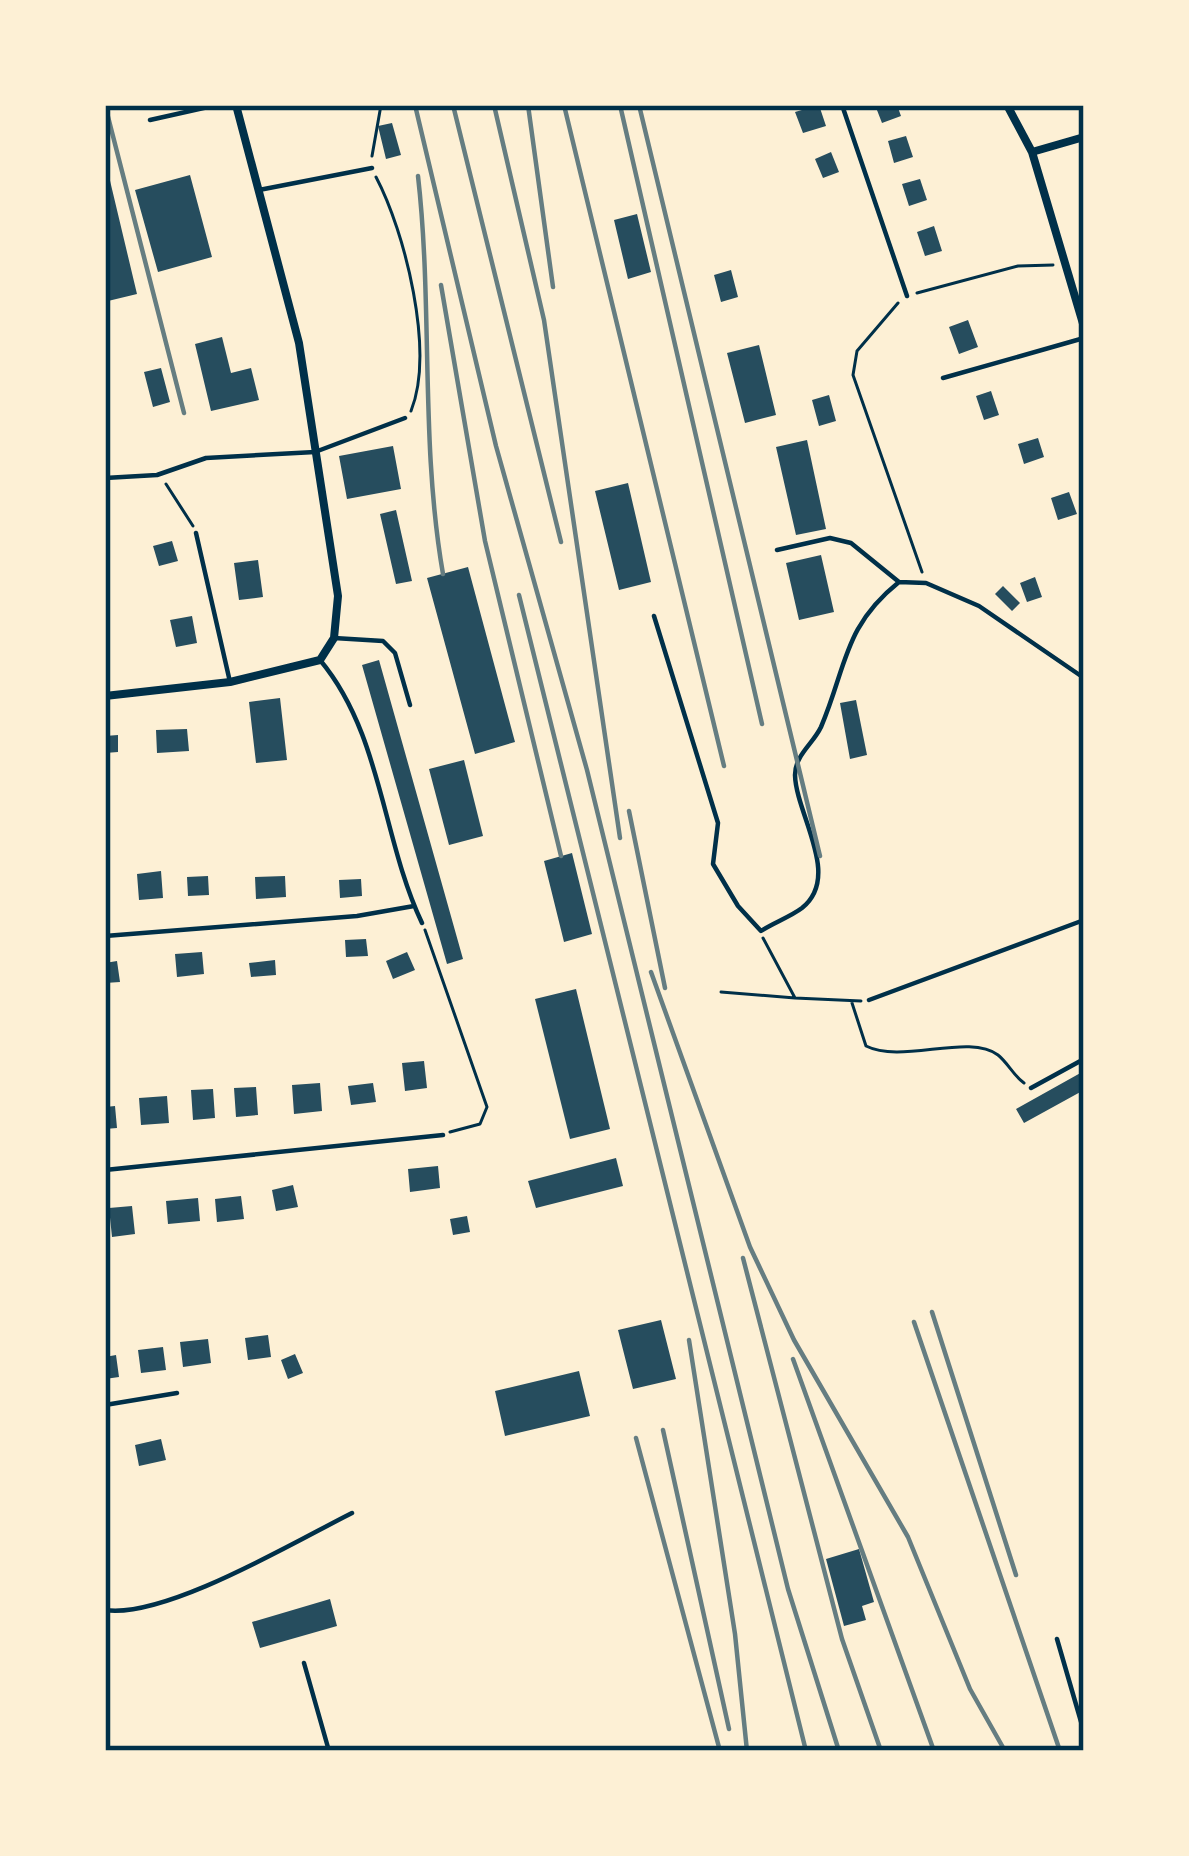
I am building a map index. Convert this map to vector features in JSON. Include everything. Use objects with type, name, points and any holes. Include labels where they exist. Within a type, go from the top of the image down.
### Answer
[{"type":"street","points":[[105,695],[230,682],[320,660],[334,638],[338,596],[299,343],[236,105]]},
{"type":"street","points":[[1007,105],[1032,152],[1084,327]]},
{"type":"street","points":[[1032,152],[1084,136]]},
{"type":"lane","points":[[150,120],[217,105]]},
{"type":"lane","points":[[842,105],[907,296]]},
{"type":"lane","points":[[256,191],[371,168]]},
{"type":"lane","points":[[944,378],[1084,338]]},
{"type":"lane","points":[[105,476],[157,475],[206,458],[315,452],[405,418]]},
{"type":"lane","points":[[196,533],[230,682]]},
{"type":"lane","points":[[777,550],[830,538],[850,543],[899,582],[926,584],[979,606],[1084,677]]},
{"type":"lane","points":[[654,616],[718,824],[713,864],[738,906],[761,931],[802,908],[815,891],[819,873],[795,777],[797,760],[818,733],[850,634],[899,582]]},
{"type":"lane","points":[[334,638],[383,641],[395,653],[410,705]]},
{"type":"lane","points":[[320,660],[348,703],[422,923]]},
{"type":"lane","points":[[105,936],[357,916],[414,906]]},
{"type":"lane","points":[[869,1000],[1084,920]]},
{"type":"lane","points":[[1031,1088],[1084,1059]]},
{"type":"lane","points":[[105,1170],[442,1135]]},
{"type":"lane","points":[[105,1406],[177,1393]]},
{"type":"lane","points":[[105,1610],[135,1608],[226,1578],[352,1513]]},
{"type":"lane","points":[[1057,1640],[1084,1732]]},
{"type":"lane","points":[[304,1664],[329,1751]]},
{"type":"path","points":[[381,105],[371,168],[406,250],[418,367],[414,407],[405,418]]},
{"type":"path","points":[[926,584],[853,375],[856,351],[907,296],[1018,266],[1067,263]]},
{"type":"path","points":[[157,475],[184,504],[196,533]]},
{"type":"path","points":[[422,923],[487,1107],[479,1124],[442,1135]]},
{"type":"path","points":[[761,931],[766,951],[795,998]]},
{"type":"path","points":[[721,992],[852,1003],[869,1000]]},
{"type":"path","points":[[852,1003],[866,1046],[882,1054],[967,1048],[996,1053],[1031,1088]]},
{"type":"building","points":[[819,105],[826,126],[803,133],[795,112]]},
{"type":"building","points":[[875,105],[897,105],[901,116],[882,123]]},
{"type":"building","points":[[392,123],[401,155],[386,159],[378,126]]},
{"type":"building","points":[[906,136],[913,157],[894,163],[888,141]]},
{"type":"building","points":[[831,152],[839,172],[823,178],[815,159]]},
{"type":"building","points":[[107,168],[137,294],[108,301],[105,287]]},
{"type":"building","points":[[190,175],[212,257],[158,272],[135,190]]},
{"type":"building","points":[[920,179],[927,200],[909,206],[902,184]]},
{"type":"building","points":[[637,214],[651,272],[628,279],[614,220]]},
{"type":"building","points":[[934,226],[942,251],[925,256],[917,232]]},
{"type":"building","points":[[731,270],[738,297],[721,302],[714,275]]},
{"type":"building","points":[[968,320],[978,347],[959,354],[949,327]]},
{"type":"building","points":[[222,337],[231,373],[251,368],[259,400],[211,411],[195,344]]},
{"type":"building","points":[[759,345],[776,415],[745,423],[727,353]]},
{"type":"building","points":[[161,368],[170,402],[153,407],[144,372]]},
{"type":"building","points":[[991,391],[999,415],[984,420],[976,396]]},
{"type":"building","points":[[829,395],[836,421],[819,426],[812,400]]},
{"type":"building","points":[[1038,438],[1044,457],[1024,464],[1018,444]]},
{"type":"building","points":[[807,440],[826,529],[796,535],[776,447]]},
{"type":"building","points":[[393,446],[401,489],[347,499],[339,456]]},
{"type":"building","points":[[628,483],[651,582],[619,590],[595,491]]},
{"type":"building","points":[[1069,492],[1077,514],[1058,520],[1051,498]]},
{"type":"building","points":[[396,510],[412,581],[396,584],[380,514]]},
{"type":"building","points":[[172,541],[178,561],[159,566],[153,546]]},
{"type":"building","points":[[821,555],[834,612],[799,620],[786,563]]},
{"type":"building","points":[[258,560],[263,597],[239,600],[234,563]]},
{"type":"building","points":[[468,567],[515,742],[475,754],[427,578]]},
{"type":"building","points":[[1035,577],[1042,597],[1027,602],[1020,583]]},
{"type":"building","points":[[1003,586],[1020,603],[1012,611],[995,594]]},
{"type":"building","points":[[192,616],[197,643],[176,647],[170,620]]},
{"type":"building","points":[[379,660],[463,959],[447,964],[362,665]]},
{"type":"building","points":[[280,698],[287,760],[256,763],[249,702]]},
{"type":"building","points":[[856,700],[867,755],[850,759],[840,703]]},
{"type":"building","points":[[187,729],[189,751],[157,753],[156,730]]},
{"type":"building","points":[[118,735],[118,752],[105,753],[105,736]]},
{"type":"building","points":[[464,760],[483,836],[449,845],[429,769]]},
{"type":"building","points":[[572,853],[592,934],[564,942],[544,861]]},
{"type":"building","points":[[161,871],[163,898],[139,900],[137,874]]},
{"type":"building","points":[[208,876],[209,895],[188,896],[187,877]]},
{"type":"building","points":[[285,876],[286,897],[256,899],[255,877]]},
{"type":"building","points":[[361,879],[362,896],[340,898],[339,880]]},
{"type":"building","points":[[366,939],[368,956],[346,957],[345,940]]},
{"type":"building","points":[[202,952],[204,974],[177,977],[175,954]]},
{"type":"building","points":[[407,952],[415,970],[393,979],[386,961]]},
{"type":"building","points":[[275,960],[276,975],[251,977],[249,963]]},
{"type":"building","points":[[117,961],[120,982],[105,983],[105,963]]},
{"type":"building","points":[[576,989],[610,1129],[570,1139],[535,999]]},
{"type":"building","points":[[424,1061],[427,1088],[405,1091],[402,1063]]},
{"type":"building","points":[[1084,1071],[1084,1090],[1024,1123],[1016,1109]]},
{"type":"building","points":[[320,1083],[322,1111],[294,1114],[292,1085]]},
{"type":"building","points":[[373,1083],[376,1102],[351,1105],[348,1086]]},
{"type":"building","points":[[256,1087],[258,1115],[236,1117],[234,1088]]},
{"type":"building","points":[[213,1089],[215,1118],[193,1120],[191,1090]]},
{"type":"building","points":[[167,1096],[169,1123],[141,1125],[139,1098]]},
{"type":"building","points":[[115,1106],[117,1128],[105,1129],[105,1107]]},
{"type":"building","points":[[616,1158],[623,1186],[536,1208],[528,1181]]},
{"type":"building","points":[[438,1166],[440,1188],[410,1192],[408,1169]]},
{"type":"building","points":[[293,1185],[298,1207],[276,1211],[272,1190]]},
{"type":"building","points":[[241,1196],[244,1219],[217,1222],[215,1199]]},
{"type":"building","points":[[198,1198],[200,1221],[168,1224],[166,1201]]},
{"type":"building","points":[[132,1206],[135,1234],[112,1237],[109,1208]]},
{"type":"building","points":[[467,1216],[470,1232],[453,1235],[450,1219]]},
{"type":"building","points":[[661,1320],[676,1379],[633,1389],[618,1330]]},
{"type":"building","points":[[268,1335],[271,1357],[248,1360],[245,1338]]},
{"type":"building","points":[[208,1339],[211,1363],[183,1367],[180,1342]]},
{"type":"building","points":[[163,1347],[166,1370],[141,1373],[138,1350]]},
{"type":"building","points":[[295,1354],[303,1373],[288,1379],[281,1360]]},
{"type":"building","points":[[116,1355],[119,1377],[105,1379],[105,1357]]},
{"type":"building","points":[[579,1371],[590,1416],[505,1436],[495,1391]]},
{"type":"building","points":[[161,1439],[166,1460],[139,1466],[135,1445]]},
{"type":"building","points":[[859,1549],[874,1602],[862,1606],[866,1620],[844,1626],[826,1559]]},
{"type":"building","points":[[330,1599],[337,1626],[260,1648],[252,1622]]},
{"type":"railway","points":[[105,105],[184,413]]},
{"type":"railway","points":[[415,105],[496,446],[587,770],[788,1589],[839,1751]]},
{"type":"railway","points":[[453,105],[561,542]]},
{"type":"railway","points":[[494,105],[544,320],[620,838]]},
{"type":"railway","points":[[528,105],[553,287]]},
{"type":"railway","points":[[564,105],[724,766]]},
{"type":"railway","points":[[620,105],[762,724]]},
{"type":"railway","points":[[639,105],[820,856]]},
{"type":"railway","points":[[418,176],[431,475],[443,574]]},
{"type":"railway","points":[[441,285],[485,541],[561,856]]},
{"type":"railway","points":[[519,595],[806,1751]]},
{"type":"railway","points":[[629,811],[665,988]]},
{"type":"railway","points":[[651,972],[750,1247],[794,1340],[908,1537],[970,1689],[1005,1751]]},
{"type":"railway","points":[[743,1258],[842,1639],[881,1751]]},
{"type":"railway","points":[[932,1312],[1016,1575]]},
{"type":"railway","points":[[914,1322],[1060,1751]]},
{"type":"railway","points":[[689,1340],[735,1634],[747,1751]]},
{"type":"railway","points":[[793,1359],[934,1751]]},
{"type":"railway","points":[[663,1430],[729,1729]]},
{"type":"railway","points":[[636,1438],[720,1751]]}]
